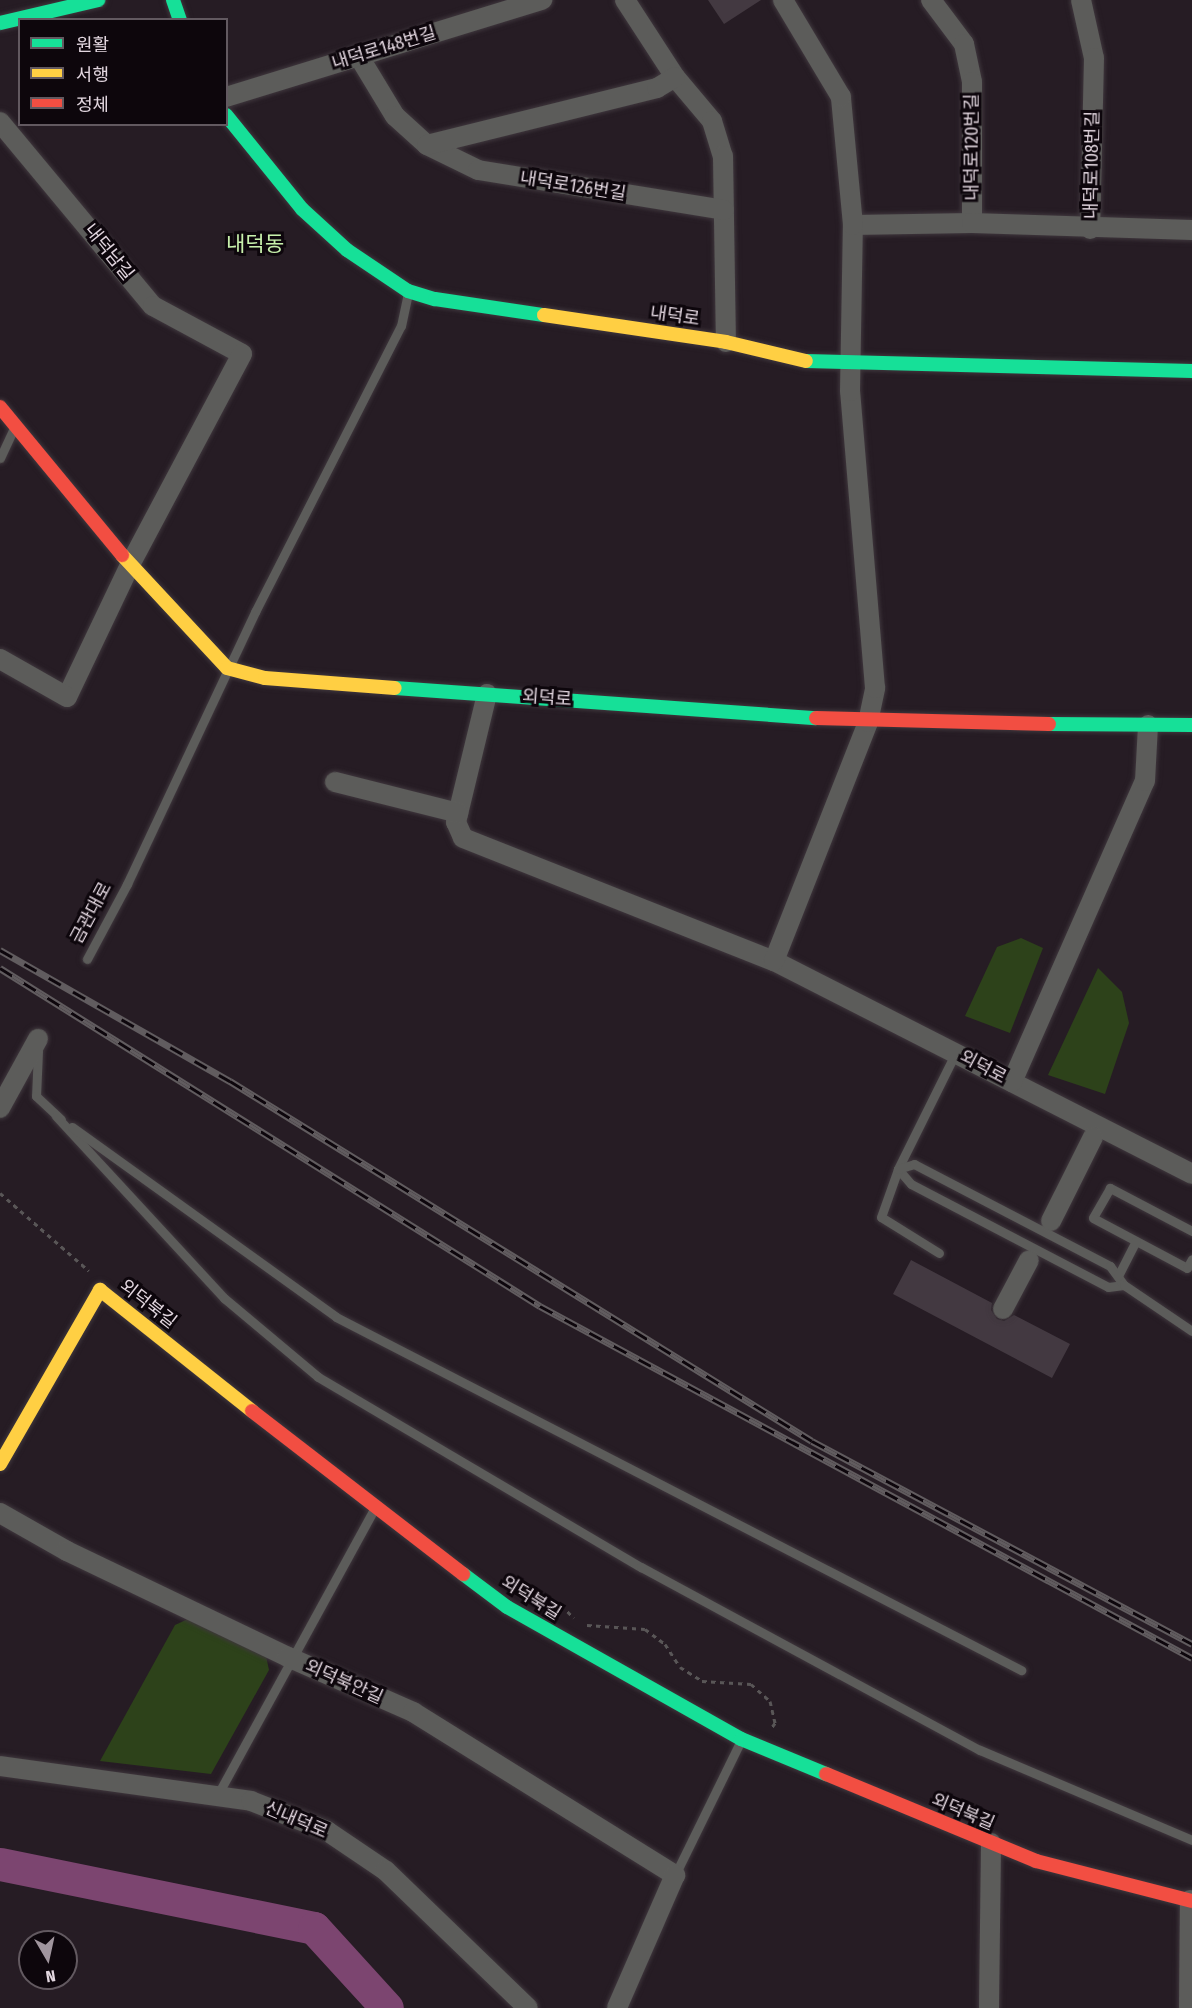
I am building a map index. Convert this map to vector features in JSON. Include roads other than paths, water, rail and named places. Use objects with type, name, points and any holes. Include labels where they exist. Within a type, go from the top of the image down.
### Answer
[{"type":"street","points":[[21,18],[98,0]]},
{"type":"street","points":[[173,0],[179,18]]},
{"type":"street","name":"내덕로148번길","points":[[228,97],[358,55],[542,0]]},
{"type":"street","points":[[625,0],[675,77],[712,121],[723,156],[726,342]]},
{"type":"street","points":[[774,961],[868,722],[875,688],[850,362],[853,225],[841,97],[784,0]]},
{"type":"street","name":"내덕로120번길","points":[[853,225],[972,223],[972,82],[964,44],[931,0]]},
{"type":"street","name":"내덕로108번길","points":[[1081,0],[1094,58],[1090,229],[1192,230]]},
{"type":"street","points":[[0,23],[18,19]]},
{"type":"street","name":"내덕로126번길","points":[[358,55],[395,116],[427,144],[478,170],[724,210]]},
{"type":"street","points":[[427,144],[657,88],[675,77]]},
{"type":"street","name":"내덕로","points":[[228,117],[302,209],[347,250],[408,291],[435,299],[726,342],[808,362],[1192,371]]},
{"type":"street","name":"내덕남길","points":[[0,122],[153,306],[242,354],[130,565]]},
{"type":"street","points":[[972,223],[1090,229]]},
{"type":"street","points":[[0,407],[130,565],[227,668]]},
{"type":"street","points":[[0,659],[66,697],[130,565]]},
{"type":"street","name":"외덕로","points":[[227,668],[265,678],[868,722],[1192,725]]},
{"type":"street","points":[[335,782],[458,813],[487,694]]},
{"type":"street","points":[[1012,1082],[1145,781],[1148,725]]},
{"type":"street","name":"외덕로","points":[[458,813],[456,822],[463,838],[774,961],[1192,1174]]},
{"type":"street","points":[[0,1108],[38,1039]]},
{"type":"street","points":[[1051,1221],[1093,1137]]},
{"type":"street","points":[[1003,1309],[1029,1260]]},
{"type":"street","name":"외덕북길","points":[[0,1464],[100,1290],[374,1508],[507,1607],[741,1739],[1036,1861],[1191,1901]]},
{"type":"street","name":"외덕북안길","points":[[0,1513],[67,1551],[292,1659],[412,1712],[675,1875]]},
{"type":"street","name":"신내덕로","points":[[0,1766],[251,1802],[327,1831],[386,1871],[528,2008]]},
{"type":"street","points":[[989,2008],[991,1843]]},
{"type":"street","points":[[617,2008],[675,1875]]},
{"type":"street","points":[[1189,2008],[1191,1901]]},
{"type":"lane","name":"금관대로","points":[[87,959],[127,884],[227,668],[401,326],[408,291]]},
{"type":"lane","points":[[0,458],[15,425]]},
{"type":"lane","points":[[38,1039],[36,1096],[224,1298],[318,1377],[641,1568],[980,1750],[1192,1840]]},
{"type":"lane","points":[[939,1253],[881,1217],[898,1169],[956,1052]]},
{"type":"lane","points":[[56,1116],[336,1317],[1021,1670]]},
{"type":"lane","points":[[898,1169],[914,1164],[1110,1266],[1124,1285],[1192,1331]]},
{"type":"lane","points":[[898,1169],[911,1184],[1108,1287],[1124,1285]]},
{"type":"lane","points":[[1192,1231],[1110,1188],[1093,1218],[1187,1268],[1192,1259]]},
{"type":"lane","points":[[1118,1276],[1136,1241]]},
{"type":"lane","points":[[216,1798],[374,1508]]},
{"type":"lane","points":[[675,1875],[741,1739]]},
{"type":"waterway","points":[[0,1864],[314,1928],[387,2008]]},
{"type":"railway","points":[[0,950],[230,1081],[812,1441],[1192,1644]]},
{"type":"railway","points":[[0,968],[540,1306],[1192,1658]]},
{"type":"district","name":"내덕동","points":[[255,244]]}]
